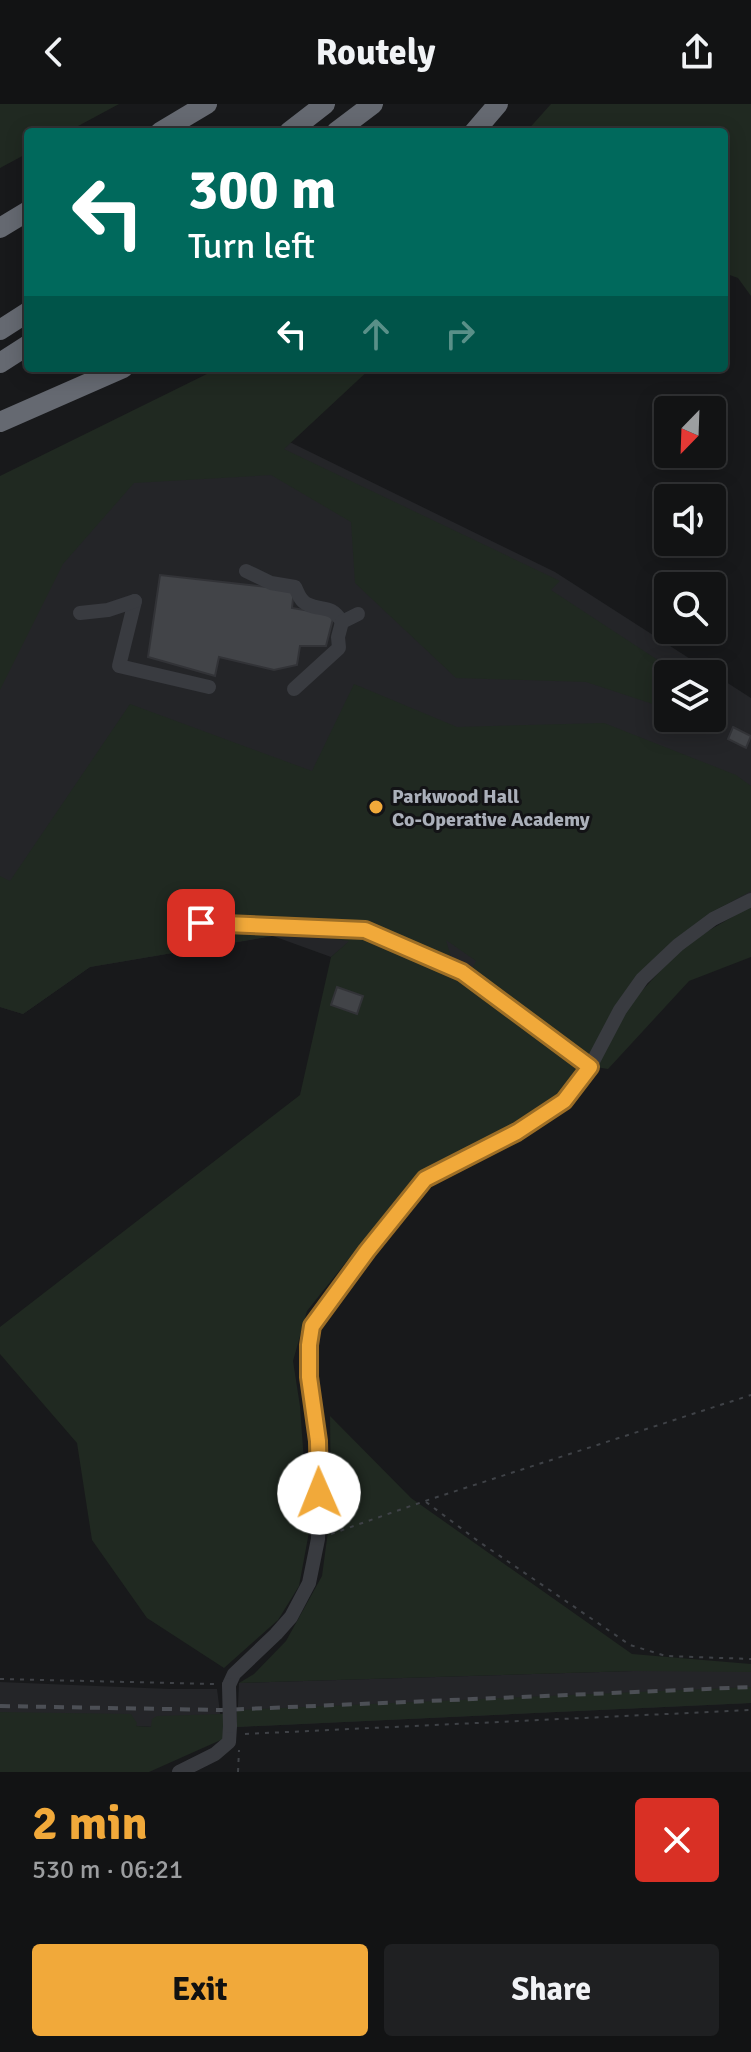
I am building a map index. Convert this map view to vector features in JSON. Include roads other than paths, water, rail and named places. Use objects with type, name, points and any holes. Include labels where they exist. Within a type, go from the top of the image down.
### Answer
[{"type":"highway","points":[[167,128],[207,104]]},
{"type":"highway","points":[[294,128],[325,104]]},
{"type":"highway","points":[[341,128],[373,104]]},
{"type":"highway","points":[[477,128],[498,104]]},
{"type":"highway","points":[[0,228],[24,213]]},
{"type":"highway","points":[[0,330],[24,315]]},
{"type":"highway","points":[[0,363],[24,348]]},
{"type":"highway","points":[[0,422],[114,372]]},
{"type":"street","points":[[246,571],[271,583],[295,587],[302,601],[309,606],[333,611],[342,622]]},
{"type":"street","points":[[80,613],[108,610],[135,601],[119,666],[209,687]]},
{"type":"street","points":[[294,689],[339,648],[342,622],[358,614]]},
{"type":"street","points":[[179,1772],[215,1754],[229,1742],[232,1730],[229,1685],[234,1674],[291,1617],[309,1583],[318,1539],[318,1441],[309,1377],[312,1326],[425,1179],[517,1132],[564,1101],[590,1067],[620,1010],[642,979],[678,945],[713,919],[751,900]]},
{"type":"street","points":[[201,923],[365,930],[462,972],[590,1067]]},
{"type":"railway","points":[[0,1706],[221,1710],[751,1687]]},
{"type":"place","name":"Parkwood Hall Co-Operative Academy","points":[[376,807]]}]
